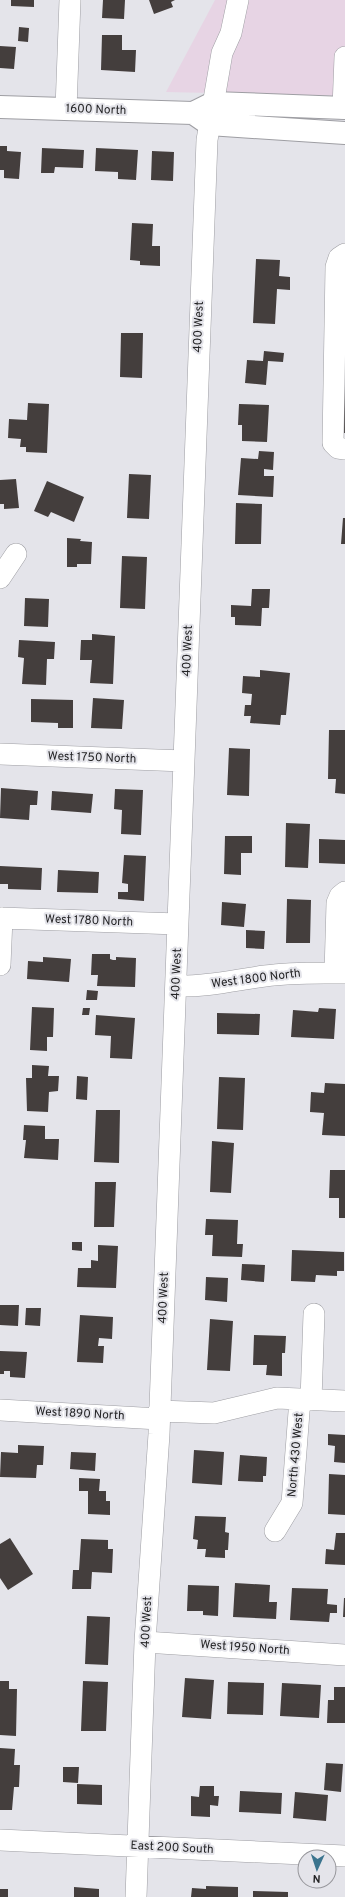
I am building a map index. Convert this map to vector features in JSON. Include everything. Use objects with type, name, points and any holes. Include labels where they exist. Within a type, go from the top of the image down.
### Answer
[{"type":"main road","points":[[201,119],[213,102],[344,108]]},
{"type":"main road","name":"1600 North","points":[[0,107],[66,109],[201,119],[345,133]]},
{"type":"street","points":[[66,109],[70,0]]},
{"type":"street","points":[[213,102],[222,53],[231,33],[238,0]]},
{"type":"street","points":[[344,108],[345,66]]},
{"type":"street","name":"400 West","points":[[136,1897],[145,1642],[159,1415],[177,986],[196,398],[207,140],[201,119]]},
{"type":"street","points":[[345,254],[339,258],[336,267],[333,443],[338,448],[345,449]]},
{"type":"street","points":[[0,578],[16,554]]},
{"type":"street","name":"West 1750 North","points":[[0,754],[184,761]]},
{"type":"street","points":[[340,973],[341,898]]},
{"type":"street","points":[[0,965],[1,918]]},
{"type":"street","name":"West 1780 North","points":[[1,918],[178,924]]},
{"type":"street","name":"West 1800 North","points":[[177,986],[200,987],[266,976],[300,973],[340,973]]},
{"type":"street","name":"North 430 West","points":[[275,1531],[292,1503],[306,1399],[314,1314]]},
{"type":"street","name":"West 1890 North","points":[[0,1410],[159,1415],[214,1413],[277,1398],[345,1401]]},
{"type":"street","name":"West 1950 North","points":[[145,1642],[345,1655]]},
{"type":"street","name":"East 200 South","points":[[0,1840],[345,1856]]},
{"type":"shaded area","points":[[215,0],[345,0],[345,96],[166,92]]},
{"type":"building","points":[[11,0],[34,0],[34,7],[11,6]]},
{"type":"building","points":[[103,0],[125,0],[124,19],[102,18]]},
{"type":"building","points":[[149,0],[175,0],[171,2],[173,7],[154,14]]},
{"type":"building","points":[[19,27],[29,28],[28,42],[18,41]]},
{"type":"building","points":[[102,35],[122,35],[122,50],[136,50],[135,72],[101,70]]},
{"type":"building","points":[[0,46],[16,47],[14,69],[0,68]]},
{"type":"building","points":[[0,146],[7,146],[7,151],[21,152],[19,179],[4,178],[4,170],[0,170]]},
{"type":"building","points":[[42,148],[84,150],[83,168],[55,167],[54,173],[41,173]]},
{"type":"building","points":[[96,148],[138,150],[136,180],[118,179],[118,172],[95,171]]},
{"type":"building","points":[[152,151],[174,152],[173,181],[151,180]]},
{"type":"building","points":[[132,223],[153,224],[152,246],[160,246],[160,266],[140,265],[140,261],[130,260]]},
{"type":"building","points":[[256,259],[280,260],[279,276],[290,277],[290,290],[277,289],[275,324],[253,323]]},
{"type":"building","points":[[121,333],[143,333],[142,378],[120,377]]},
{"type":"building","points":[[264,351],[284,353],[283,362],[268,361],[266,385],[245,383],[247,360],[263,361]]},
{"type":"building","points":[[344,365],[345,433],[341,433]]},
{"type":"building","points":[[28,403],[49,404],[47,453],[26,452],[26,447],[20,447],[21,439],[8,438],[9,419],[27,420]]},
{"type":"building","points":[[239,404],[269,405],[267,442],[242,441],[242,425],[238,425]]},
{"type":"building","points":[[259,451],[274,452],[273,470],[264,469],[264,476],[274,476],[273,497],[238,495],[241,458],[258,459]]},
{"type":"building","points":[[129,474],[151,475],[149,519],[127,518]]},
{"type":"building","points":[[16,479],[19,508],[4,509],[4,504],[0,504],[0,480]]},
{"type":"building","points":[[47,481],[84,497],[74,522],[51,512],[48,517],[34,511]]},
{"type":"building","points":[[236,503],[262,504],[261,544],[235,544]]},
{"type":"building","points":[[343,518],[345,518],[345,544],[341,544]]},
{"type":"building","points":[[67,538],[81,539],[80,541],[92,542],[91,564],[77,564],[77,567],[67,567]]},
{"type":"building","points":[[122,556],[147,557],[145,609],[120,608]]},
{"type":"building","points":[[252,589],[270,589],[269,608],[262,608],[261,626],[235,625],[235,617],[231,617],[231,605],[251,606]]},
{"type":"building","points":[[25,598],[49,599],[48,627],[24,626]]},
{"type":"building","points":[[92,634],[115,636],[113,684],[90,683],[92,660],[80,660],[81,640],[92,640]]},
{"type":"building","points":[[19,640],[55,642],[54,659],[47,659],[46,685],[22,684],[24,658],[18,657]]},
{"type":"building","points":[[260,670],[290,673],[286,715],[281,715],[280,725],[250,723],[251,716],[244,716],[245,705],[251,705],[252,694],[242,693],[243,676],[260,677]]},
{"type":"building","points":[[93,698],[124,700],[122,729],[91,728]]},
{"type":"building","points":[[31,699],[73,700],[73,728],[58,728],[58,723],[31,722]]},
{"type":"building","points":[[329,730],[345,730],[345,794],[335,793],[336,779],[328,779]]},
{"type":"building","points":[[229,748],[250,749],[249,796],[227,795]]},
{"type":"building","points":[[1,788],[38,791],[37,805],[30,805],[29,820],[0,818]]},
{"type":"building","points":[[115,789],[143,790],[141,835],[121,834],[122,810],[114,809]]},
{"type":"building","points":[[52,791],[93,794],[91,813],[51,810]]},
{"type":"building","points":[[286,823],[310,824],[308,868],[285,867]]},
{"type":"building","points":[[225,836],[252,836],[252,853],[241,853],[241,875],[224,874]]},
{"type":"building","points":[[319,839],[345,840],[345,864],[319,863]]},
{"type":"building","points":[[124,855],[146,856],[144,901],[118,899],[118,892],[128,892],[128,884],[122,883]]},
{"type":"building","points":[[0,866],[42,868],[41,890],[8,889],[8,884],[0,884]]},
{"type":"building","points":[[58,870],[99,872],[98,893],[57,892]]},
{"type":"building","points":[[287,899],[311,900],[310,943],[286,943]]},
{"type":"building","points":[[222,902],[246,904],[244,927],[221,925]]},
{"type":"building","points":[[246,930],[265,931],[264,949],[246,948]]},
{"type":"building","points":[[92,954],[110,954],[110,959],[113,960],[116,960],[116,957],[136,958],[135,987],[97,986],[98,975],[91,975]]},
{"type":"building","points":[[43,957],[71,959],[69,982],[27,979],[28,961],[43,962]]},
{"type":"building","points":[[87,990],[98,991],[97,1000],[86,1000]]},
{"type":"building","points":[[32,1007],[54,1008],[53,1037],[47,1037],[47,1051],[30,1050]]},
{"type":"building","points":[[83,1008],[90,1008],[89,1015],[82,1015]]},
{"type":"building","points":[[319,1008],[336,1009],[334,1039],[291,1037],[293,1010],[318,1012]]},
{"type":"building","points":[[217,1013],[260,1014],[259,1035],[217,1034]]},
{"type":"building","points":[[96,1015],[135,1018],[132,1059],[110,1058],[111,1036],[95,1035]]},
{"type":"building","points":[[32,1065],[49,1066],[48,1076],[59,1076],[58,1091],[49,1092],[48,1112],[27,1111],[26,1078],[32,1078]]},
{"type":"building","points":[[77,1076],[88,1077],[87,1100],[76,1099]]},
{"type":"building","points":[[219,1077],[245,1078],[243,1130],[217,1129]]},
{"type":"building","points":[[325,1083],[345,1084],[345,1136],[322,1135],[324,1113],[310,1112],[311,1092],[324,1093]]},
{"type":"building","points":[[96,1110],[120,1110],[119,1163],[94,1162]]},
{"type":"building","points":[[24,1125],[45,1126],[45,1139],[59,1139],[58,1160],[24,1158],[26,1140],[23,1140]]},
{"type":"building","points":[[212,1141],[234,1143],[231,1193],[210,1192]]},
{"type":"building","points":[[330,1170],[345,1170],[345,1218],[339,1218],[339,1198],[329,1198]]},
{"type":"building","points":[[95,1182],[116,1182],[114,1227],[94,1227]]},
{"type":"building","points":[[206,1219],[238,1220],[237,1244],[243,1244],[242,1257],[212,1256],[213,1235],[205,1235]]},
{"type":"building","points":[[72,1242],[82,1242],[82,1251],[72,1250]]},
{"type":"building","points":[[98,1245],[118,1246],[116,1288],[77,1287],[78,1268],[91,1268],[91,1260],[98,1261]]},
{"type":"building","points":[[292,1250],[344,1252],[344,1271],[337,1271],[337,1276],[316,1275],[315,1282],[291,1281]]},
{"type":"building","points":[[242,1264],[265,1265],[264,1282],[241,1280]]},
{"type":"building","points":[[206,1277],[228,1278],[227,1302],[205,1300]]},
{"type":"building","points":[[0,1305],[19,1305],[18,1326],[0,1325]]},
{"type":"building","points":[[26,1308],[41,1308],[40,1326],[25,1325]]},
{"type":"building","points":[[80,1315],[113,1317],[112,1339],[99,1338],[98,1346],[104,1346],[103,1363],[77,1362]]},
{"type":"building","points":[[210,1319],[233,1321],[230,1371],[207,1370]]},
{"type":"building","points":[[254,1335],[286,1336],[285,1353],[282,1353],[282,1376],[266,1375],[267,1365],[253,1365]]},
{"type":"building","points":[[0,1351],[27,1352],[25,1378],[10,1377],[10,1371],[4,1371],[4,1374],[0,1374]]},
{"type":"building","points":[[328,1434],[345,1435],[345,1463],[334,1462],[335,1446],[328,1445]]},
{"type":"building","points":[[18,1445],[44,1446],[43,1465],[37,1465],[36,1478],[0,1477],[1,1452],[18,1453]]},
{"type":"building","points":[[194,1450],[224,1452],[222,1485],[192,1483]]},
{"type":"building","points":[[71,1452],[96,1453],[95,1471],[70,1469]]},
{"type":"building","points":[[240,1455],[267,1457],[266,1476],[263,1476],[263,1482],[238,1481]]},
{"type":"building","points":[[329,1474],[345,1475],[345,1515],[328,1514]]},
{"type":"building","points":[[79,1478],[100,1479],[99,1491],[106,1491],[106,1501],[110,1501],[110,1515],[88,1514],[88,1491],[79,1491]]},
{"type":"building","points":[[195,1516],[226,1517],[225,1532],[229,1533],[228,1550],[225,1550],[225,1558],[205,1557],[206,1549],[197,1549],[198,1540],[193,1539]]},
{"type":"building","points":[[336,1533],[345,1533],[345,1565],[325,1564],[326,1549],[334,1550]]},
{"type":"building","points":[[10,1538],[33,1574],[8,1590],[0,1578],[0,1544]]},
{"type":"building","points":[[81,1539],[108,1540],[108,1549],[113,1549],[112,1573],[92,1572],[91,1589],[72,1589],[73,1570],[79,1570]]},
{"type":"building","points":[[235,1583],[270,1585],[269,1602],[277,1602],[276,1619],[233,1617]]},
{"type":"building","points":[[188,1585],[219,1586],[218,1616],[203,1615],[203,1611],[187,1611]]},
{"type":"building","points":[[292,1588],[328,1589],[327,1604],[337,1605],[337,1613],[330,1613],[329,1622],[290,1620]]},
{"type":"building","points":[[344,1598],[345,1617],[343,1617]]},
{"type":"building","points":[[87,1616],[110,1617],[108,1665],[85,1664]]},
{"type":"building","points":[[185,1678],[214,1680],[211,1719],[182,1717]]},
{"type":"building","points":[[0,1681],[9,1681],[9,1689],[17,1689],[16,1736],[0,1735]]},
{"type":"building","points":[[83,1681],[108,1682],[106,1731],[81,1731]]},
{"type":"building","points":[[228,1682],[264,1683],[263,1715],[227,1714]]},
{"type":"building","points":[[282,1683],[321,1685],[319,1718],[280,1716]]},
{"type":"building","points":[[334,1687],[345,1687],[345,1723],[327,1723],[328,1700],[334,1700]]},
{"type":"building","points":[[0,1748],[15,1749],[14,1765],[20,1765],[19,1787],[14,1787],[12,1810],[0,1810]]},
{"type":"building","points":[[326,1763],[343,1764],[341,1792],[324,1790]]},
{"type":"building","points":[[63,1767],[79,1767],[78,1783],[63,1782]]},
{"type":"building","points":[[77,1784],[102,1785],[102,1805],[77,1804]]},
{"type":"building","points":[[200,1786],[214,1786],[214,1796],[219,1796],[218,1806],[210,1805],[210,1817],[191,1816],[191,1796],[199,1797]]},
{"type":"building","points":[[240,1791],[282,1793],[281,1814],[239,1812]]},
{"type":"building","points":[[295,1792],[328,1795],[326,1821],[293,1818]]},
{"type":"building","points":[[206,1886],[238,1887],[238,1897],[191,1897],[192,1888],[206,1889]]},
{"type":"building","points":[[74,1887],[99,1889],[99,1897],[74,1897]]},
{"type":"building","points":[[0,1889],[8,1889],[8,1897],[0,1897]]},
{"type":"building","points":[[253,1891],[288,1892],[288,1897],[253,1897]]}]
